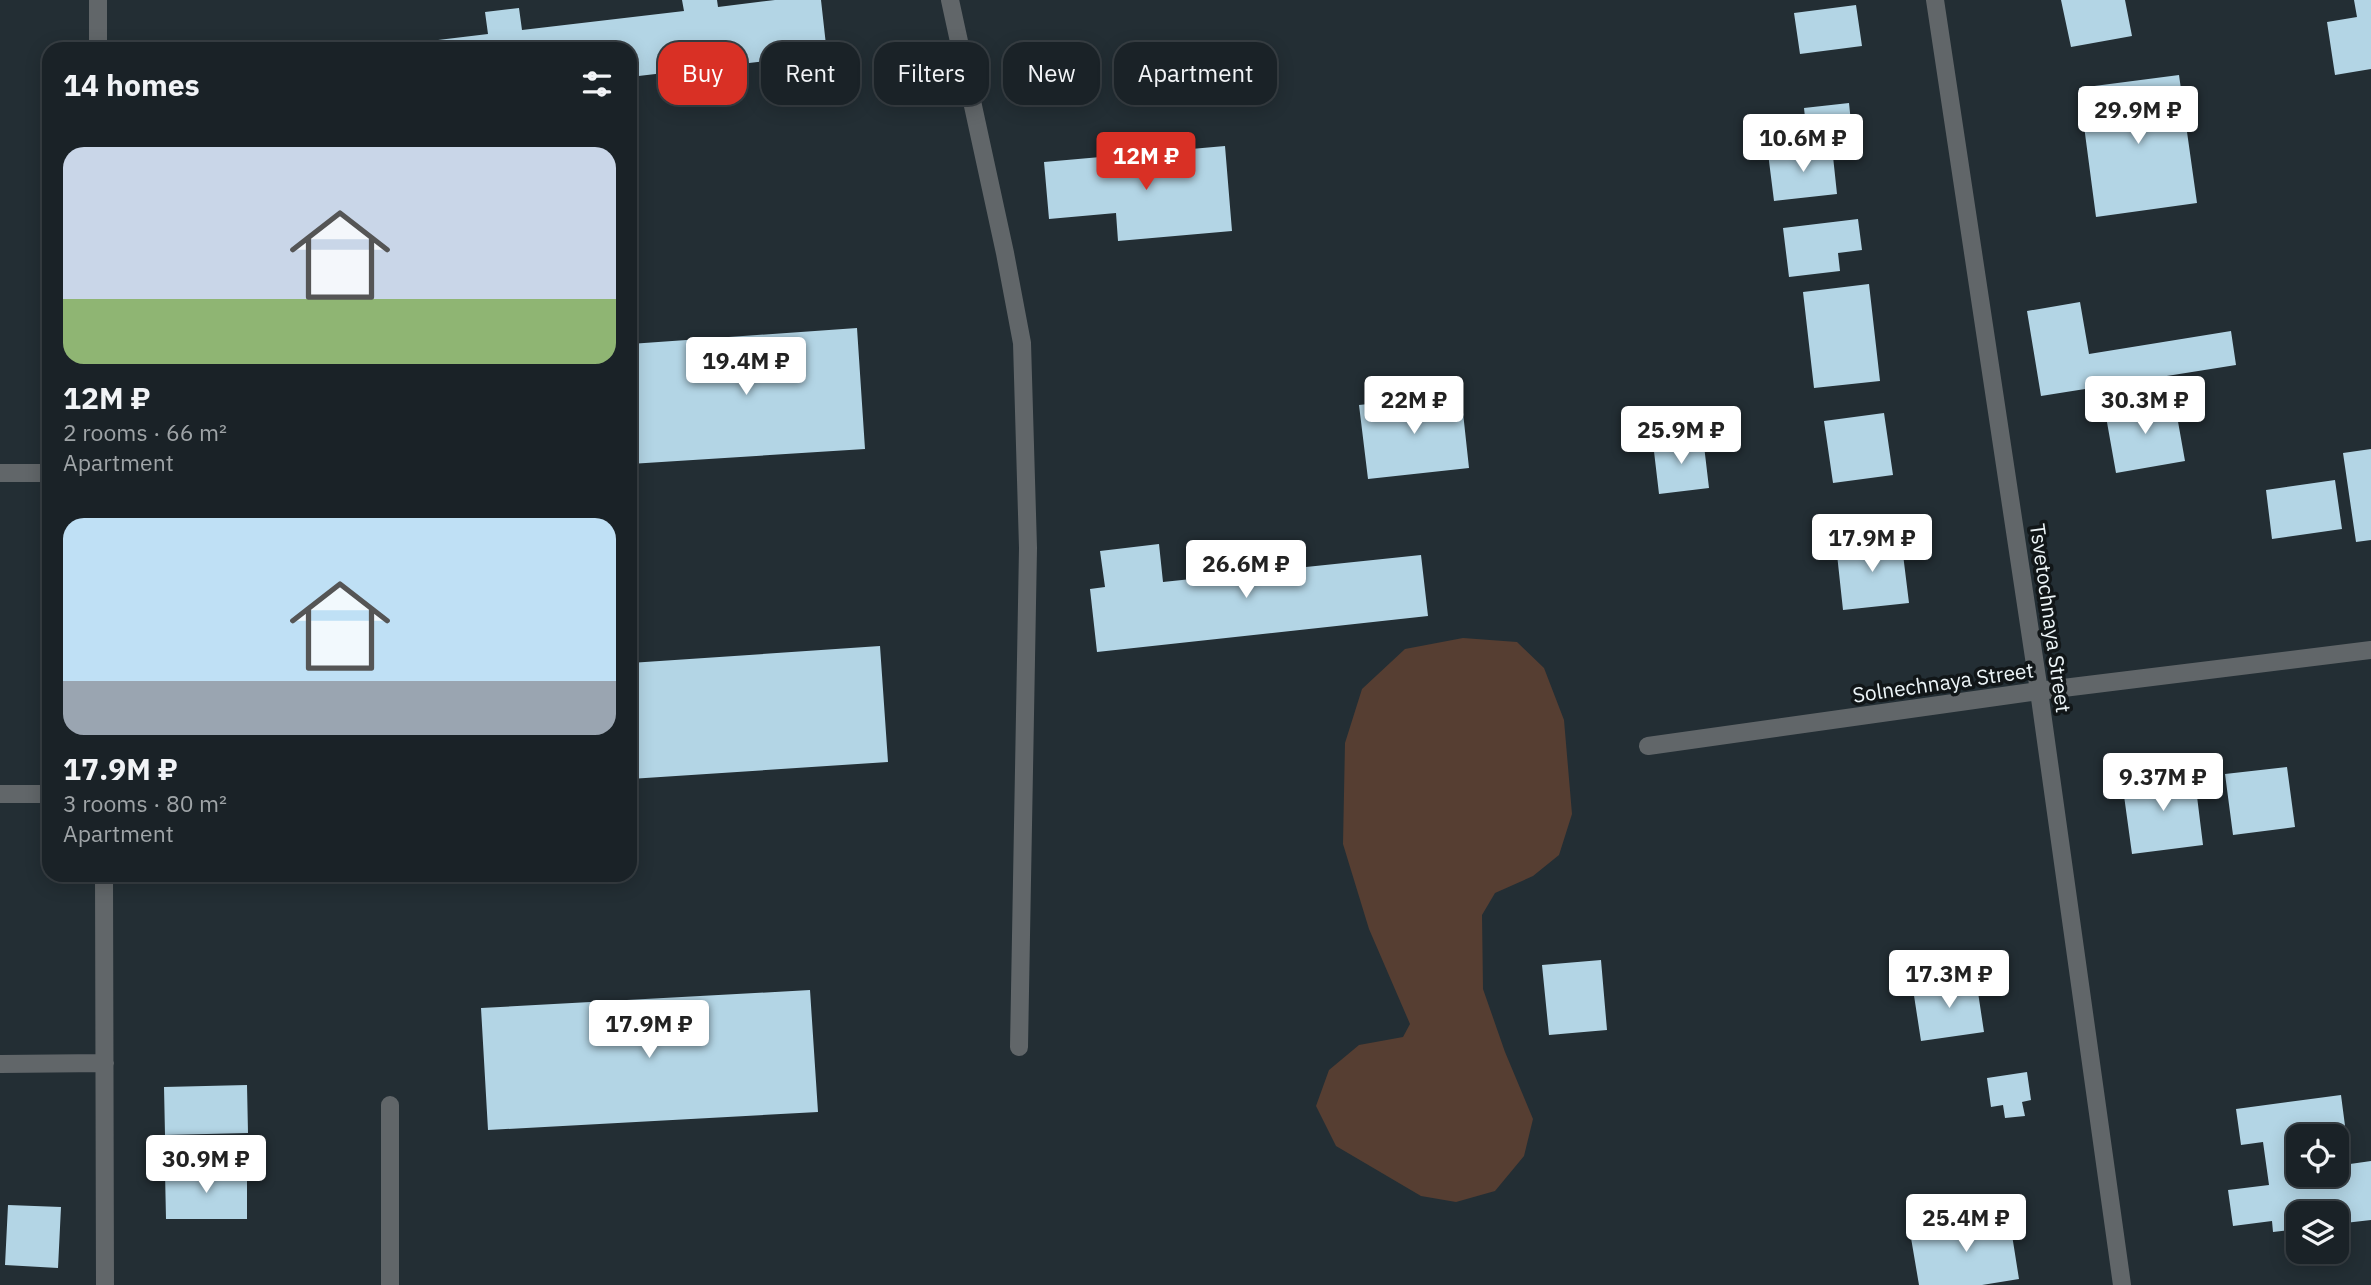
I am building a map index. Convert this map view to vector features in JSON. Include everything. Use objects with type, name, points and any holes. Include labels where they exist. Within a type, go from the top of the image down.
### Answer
[{"type":"street","points":[[98,0],[98,42]]},
{"type":"street","points":[[950,0],[1022,343],[1028,548],[1019,1047]]},
{"type":"street","name":"Tsvetochnaya Street","points":[[1935,0],[2039,691],[2122,1285]]},
{"type":"street","points":[[0,473],[42,473]]},
{"type":"street","name":"Solnechnaya Street","points":[[1648,746],[2039,691],[2371,650]]},
{"type":"street","points":[[0,794],[42,794]]},
{"type":"street","points":[[104,882],[105,1285]]},
{"type":"street","points":[[0,1064],[105,1063]]},
{"type":"street","points":[[390,1105],[390,1285]]},
{"type":"shaded area","points":[[1463,638],[1517,642],[1544,668],[1564,720],[1572,814],[1559,855],[1533,876],[1495,893],[1482,915],[1483,989],[1533,1119],[1524,1156],[1495,1191],[1456,1202],[1421,1196],[1336,1146],[1316,1106],[1329,1070],[1359,1045],[1403,1037],[1410,1024],[1369,929],[1343,844],[1345,743],[1362,689],[1405,649]]},
{"type":"building","points":[[682,0],[717,0],[718,7],[775,0],[821,0],[826,42],[761,42],[761,62],[747,63],[747,42],[658,42],[658,74],[637,76],[637,42],[421,42],[488,34],[485,12],[519,8],[522,30],[684,11]]},
{"type":"building","points":[[2061,0],[2125,0],[2132,36],[2071,47]]},
{"type":"building","points":[[2354,0],[2371,0],[2371,69],[2335,75],[2327,22],[2357,17]]},
{"type":"building","points":[[1856,5],[1862,46],[1800,54],[1794,13]]},
{"type":"building","points":[[2179,75],[2197,203],[2096,217],[2079,88]]},
{"type":"building","points":[[1849,103],[1852,132],[1807,136],[1804,108]]},
{"type":"building","points":[[1225,146],[1232,231],[1118,241],[1116,213],[1049,219],[1044,162]]},
{"type":"building","points":[[1832,147],[1837,194],[1774,201],[1768,153]]},
{"type":"building","points":[[1858,219],[1862,250],[1838,253],[1840,271],[1789,277],[1783,228]]},
{"type":"building","points":[[1869,284],[1880,381],[1814,388],[1803,292]]},
{"type":"building","points":[[2080,302],[2089,354],[2231,331],[2236,365],[2041,396],[2027,311]]},
{"type":"building","points":[[857,328],[865,449],[637,464],[637,344]]},
{"type":"building","points":[[1461,394],[1469,468],[1368,479],[1359,405]]},
{"type":"building","points":[[2174,399],[2185,461],[2116,473],[2105,411]]},
{"type":"building","points":[[1884,413],[1893,475],[1833,483],[1824,421]]},
{"type":"building","points":[[1703,437],[1709,488],[1659,494],[1653,443]]},
{"type":"building","points":[[2371,449],[2371,540],[2356,542],[2343,453]]},
{"type":"building","points":[[2335,480],[2342,529],[2272,539],[2266,490]]},
{"type":"building","points":[[1901,538],[1909,603],[1843,610],[1836,545]]},
{"type":"building","points":[[1159,544],[1163,582],[1421,555],[1428,616],[1097,652],[1090,589],[1105,587],[1100,551]]},
{"type":"building","points":[[880,646],[888,762],[637,779],[637,663]]},
{"type":"building","points":[[2287,767],[2295,827],[2233,835],[2225,774]]},
{"type":"building","points":[[2194,772],[2203,845],[2132,854],[2122,781]]},
{"type":"building","points":[[1601,960],[1607,1030],[1549,1035],[1542,965]]},
{"type":"building","points":[[1976,979],[1984,1032],[1921,1041],[1913,989]]},
{"type":"building","points":[[810,990],[818,1112],[488,1130],[481,1008]]},
{"type":"building","points":[[2027,1072],[2031,1100],[2022,1102],[2025,1116],[2005,1118],[2003,1105],[1991,1107],[1987,1078]]},
{"type":"building","points":[[247,1085],[248,1133],[165,1135],[164,1087]]},
{"type":"building","points":[[2341,1095],[2345,1124],[2286,1124],[2286,1187],[2349,1187],[2349,1156],[2350,1164],[2371,1161],[2371,1220],[2349,1223],[2349,1201],[2286,1201],[2286,1230],[2273,1232],[2272,1221],[2233,1226],[2228,1190],[2269,1185],[2263,1142],[2241,1145],[2236,1109]]},
{"type":"building","points":[[165,1172],[247,1172],[247,1219],[166,1219]]},
{"type":"building","points":[[8,1205],[61,1207],[58,1268],[5,1265]]},
{"type":"building","points":[[2009,1216],[2019,1279],[1982,1285],[1919,1285],[1910,1232]]}]
